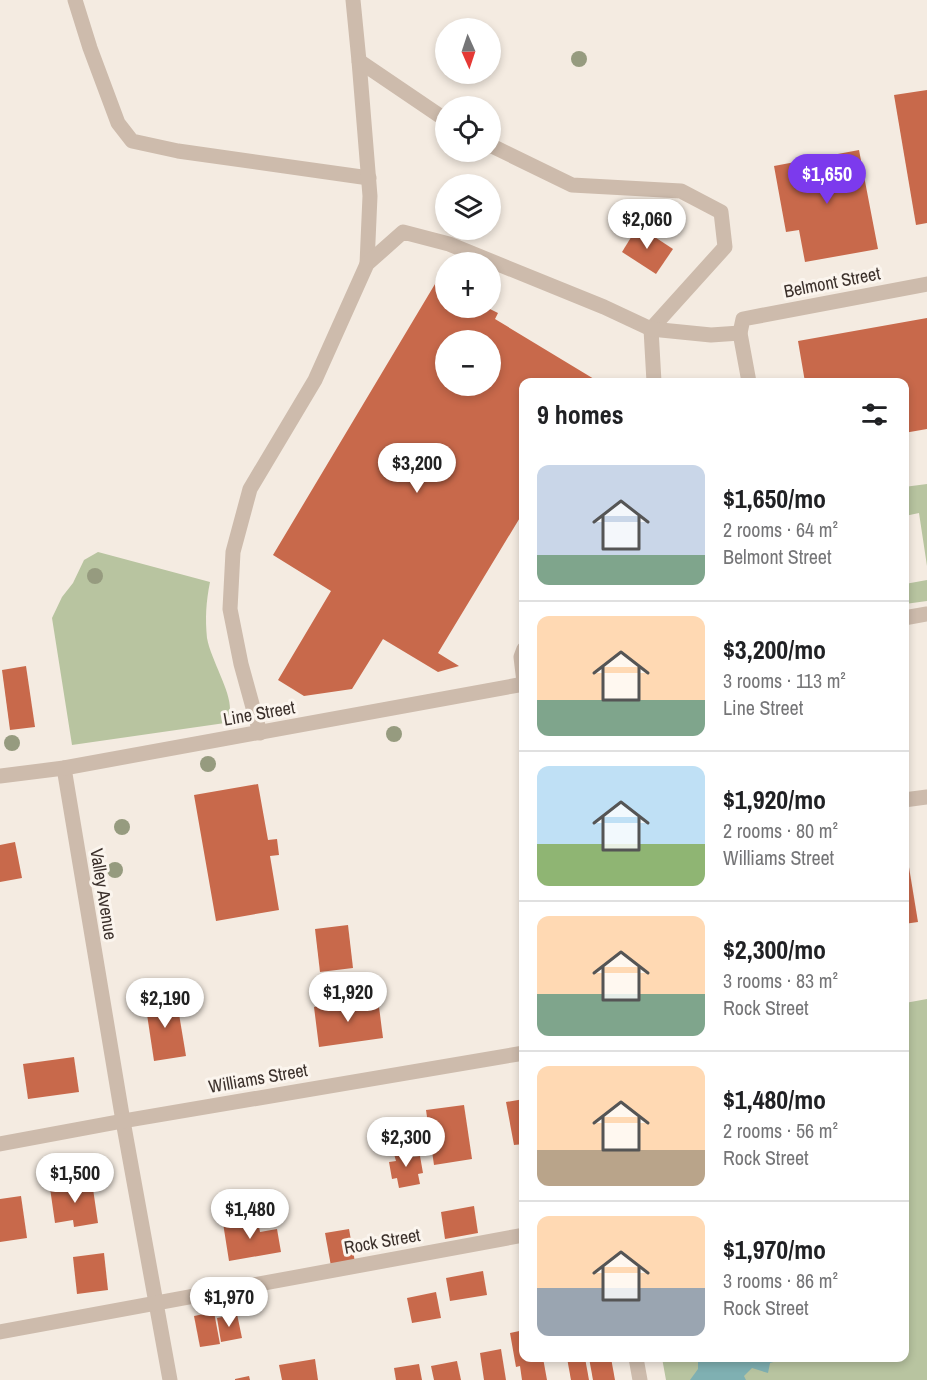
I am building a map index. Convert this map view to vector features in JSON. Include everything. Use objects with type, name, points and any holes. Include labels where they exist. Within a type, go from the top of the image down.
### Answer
[{"type":"street","points":[[75,0],[118,123],[132,141],[178,151],[369,178]]},
{"type":"street","points":[[260,733],[241,664],[230,609],[233,552],[250,489],[315,380],[367,264],[370,196],[353,0]]},
{"type":"street","points":[[360,61],[435,112]]},
{"type":"street","points":[[501,150],[572,185],[681,191],[721,212],[725,247],[651,329],[654,378]]},
{"type":"street","name":"Belmont Street","points":[[367,264],[403,232],[449,244],[651,329],[711,335],[927,284]]},
{"type":"street","points":[[742,326],[748,378]]},
{"type":"street","points":[[909,617],[927,614]]},
{"type":"street","name":"Line Street","points":[[0,777],[64,768],[260,733],[519,684]]},
{"type":"street","name":"Valley Avenue","points":[[64,768],[123,1120],[171,1380]]},
{"type":"street","points":[[909,799],[927,797]]},
{"type":"street","name":"Williams Street","points":[[0,1144],[123,1120],[519,1054]]},
{"type":"street","name":"Rock Street","points":[[0,1332],[519,1236]]},
{"type":"street","points":[[637,1362],[640,1380]]},
{"type":"green space","points":[[927,484],[927,566],[919,513],[909,515],[909,486]]},
{"type":"green space","points":[[98,552],[210,582],[206,610],[207,638],[229,702],[230,713],[225,723],[72,745],[52,618],[84,560]]},
{"type":"green space","points":[[927,580],[927,601],[909,603],[909,583]]},
{"type":"green space","points":[[927,999],[927,1380],[666,1380],[663,1362],[909,1362],[909,1002]]},
{"type":"water","points":[[698,1362],[773,1362],[770,1363],[768,1373],[752,1368],[744,1376],[746,1380],[690,1380],[698,1369]]},
{"type":"building","points":[[927,90],[927,223],[916,225],[894,95]]},
{"type":"building","points":[[859,150],[878,249],[805,262],[799,230],[786,232],[774,166]]},
{"type":"building","points":[[638,226],[673,249],[656,274],[622,252]]},
{"type":"building","points":[[435,284],[435,318],[496,318],[592,378],[519,378],[519,519],[438,653],[459,666],[438,672],[383,639],[352,689],[304,696],[278,680],[331,591],[273,555]]},
{"type":"building","points":[[927,318],[927,429],[909,432],[909,378],[804,378],[798,341]]},
{"type":"building","points":[[26,666],[35,727],[10,730],[2,670]]},
{"type":"building","points":[[258,784],[268,840],[277,839],[279,855],[270,856],[279,910],[216,921],[194,795]]},
{"type":"building","points":[[15,842],[22,878],[0,882],[0,845]]},
{"type":"building","points":[[909,867],[918,922],[909,923]]},
{"type":"building","points":[[348,925],[353,968],[320,972],[315,929]]},
{"type":"building","points":[[176,996],[186,1056],[154,1061],[145,1001]]},
{"type":"building","points":[[378,999],[383,1038],[319,1047],[314,1007]]},
{"type":"building","points":[[74,1057],[79,1092],[28,1099],[23,1064]]},
{"type":"building","points":[[519,1100],[519,1144],[514,1145],[506,1102]]},
{"type":"building","points":[[464,1105],[472,1159],[434,1165],[426,1110]]},
{"type":"building","points":[[405,1146],[411,1150],[413,1157],[420,1156],[423,1173],[418,1174],[420,1184],[399,1188],[397,1178],[392,1179],[389,1162],[396,1161],[394,1154],[398,1147]]},
{"type":"building","points":[[92,1182],[98,1223],[74,1227],[73,1220],[55,1223],[50,1188]]},
{"type":"building","points":[[21,1196],[27,1238],[0,1242],[0,1199]]},
{"type":"building","points":[[474,1206],[478,1233],[445,1239],[441,1212]]},
{"type":"building","points":[[257,1217],[260,1232],[277,1229],[281,1252],[229,1261],[223,1223]]},
{"type":"building","points":[[349,1229],[355,1262],[331,1266],[325,1233]]},
{"type":"building","points":[[104,1253],[108,1290],[77,1294],[73,1257]]},
{"type":"building","points":[[483,1271],[487,1295],[450,1301],[446,1278]]},
{"type":"building","points":[[436,1292],[441,1318],[412,1323],[407,1298]]},
{"type":"building","points":[[214,1312],[220,1344],[200,1347],[194,1316]]},
{"type":"building","points":[[237,1314],[242,1338],[221,1342],[217,1318]]},
{"type":"building","points":[[519,1331],[519,1362],[544,1362],[547,1380],[522,1380],[520,1366],[516,1367],[510,1333]]},
{"type":"building","points":[[501,1349],[506,1380],[484,1380],[480,1353]]},
{"type":"building","points":[[315,1359],[318,1380],[282,1380],[279,1365]]},
{"type":"building","points":[[457,1361],[461,1380],[434,1380],[431,1366]]},
{"type":"building","points":[[568,1362],[586,1362],[589,1380],[571,1380]]},
{"type":"building","points":[[590,1362],[612,1362],[615,1380],[593,1380]]},
{"type":"building","points":[[419,1364],[422,1380],[396,1380],[394,1368]]},
{"type":"building","points":[[249,1376],[250,1380],[235,1380],[235,1379]]}]
